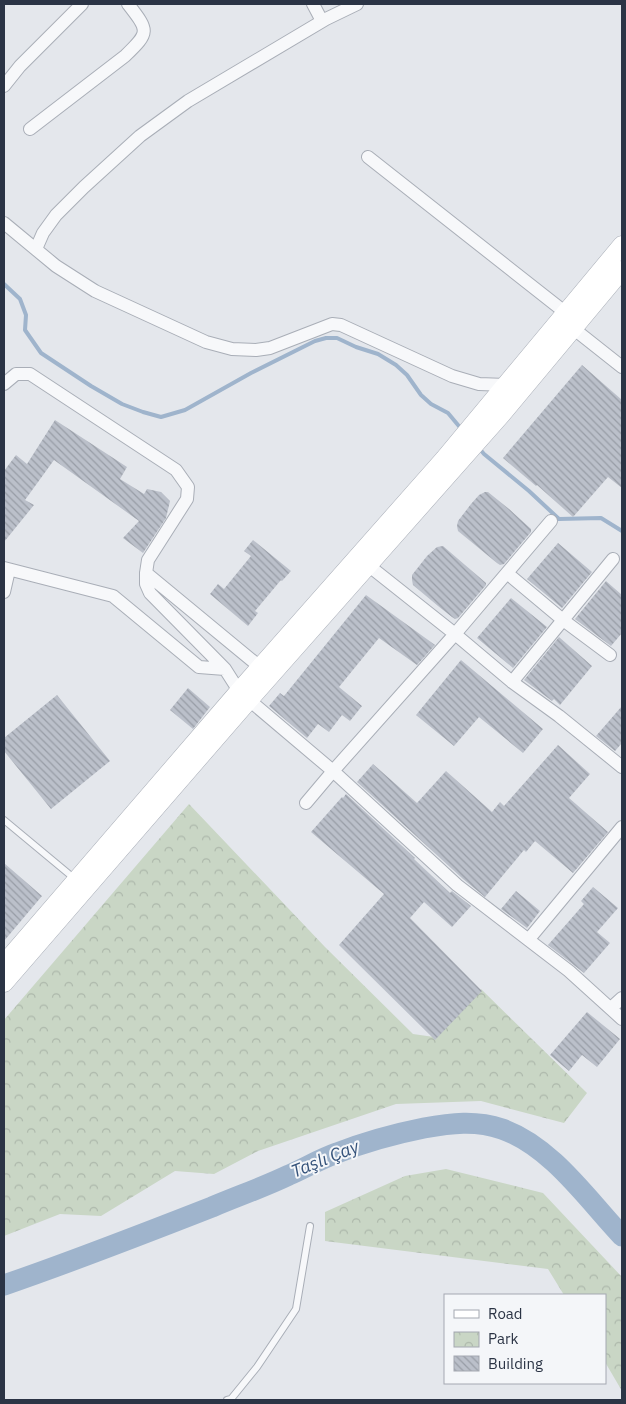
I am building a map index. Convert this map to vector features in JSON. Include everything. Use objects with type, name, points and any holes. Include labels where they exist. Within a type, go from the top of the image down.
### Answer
[{"type":"main road","points":[[497,408],[506,385],[622,245]]},
{"type":"main road","points":[[4,984],[244,696],[260,667],[450,462],[497,408],[574,329],[622,270]]},
{"type":"main road","points":[[4,964],[76,880],[244,696],[368,565],[450,462]]},
{"type":"street","points":[[4,86],[20,66],[82,4]]},
{"type":"street","points":[[30,129],[125,56],[137,44],[145,29],[128,4]]},
{"type":"street","points":[[314,4],[322,21]]},
{"type":"street","points":[[36,249],[43,233],[56,215],[140,136],[188,101],[322,21],[357,4]]},
{"type":"street","points":[[368,157],[566,313]]},
{"type":"street","points":[[4,223],[56,266],[95,291],[206,342],[232,349],[256,350],[270,348],[332,324],[342,325],[452,376],[479,384],[506,385]]},
{"type":"street","points":[[574,329],[622,367]]},
{"type":"street","points":[[4,384],[16,374],[30,374],[176,470],[188,487],[187,499],[148,560],[146,584],[150,592],[225,669],[244,696],[333,771],[457,885],[569,972],[622,1018]]},
{"type":"street","points":[[306,803],[551,522]]},
{"type":"street","points":[[512,682],[613,559]]},
{"type":"street","points":[[368,565],[512,682],[559,716],[622,767]]},
{"type":"street","points":[[4,592],[6,569],[113,596],[200,667],[225,669]]},
{"type":"street","points":[[146,573],[260,667]]},
{"type":"street","points":[[507,573],[563,620],[610,655]]},
{"type":"street","points":[[529,940],[622,827]]},
{"type":"street","points":[[611,1008],[622,998]]},
{"type":"lane","points":[[4,820],[76,880]]},
{"type":"lane","points":[[227,1400],[231,1398],[256,1367],[296,1309],[310,1226]]},
{"type":"green space","points":[[189,804],[325,947],[413,1034],[434,1037],[481,989],[587,1093],[564,1123],[481,1101],[396,1104],[258,1151],[214,1174],[175,1171],[101,1216],[60,1214],[4,1236],[4,1020]]},
{"type":"green space","points":[[446,1169],[543,1193],[622,1277],[622,1391],[606,1364],[606,1294],[563,1294],[548,1269],[325,1241],[325,1212],[405,1176]]},
{"type":"building","points":[[582,365],[622,400],[622,488],[608,477],[573,517],[503,458]]},
{"type":"building","points":[[55,420],[127,467],[120,479],[144,494],[147,489],[161,492],[170,501],[166,518],[143,553],[123,538],[139,521],[54,460],[25,500],[34,505],[4,542],[4,471],[16,455],[27,464]]},
{"type":"building","points":[[488,492],[531,529],[531,532],[504,564],[500,565],[458,531],[458,521],[479,495]]},
{"type":"building","points":[[253,540],[291,571],[255,611],[258,613],[248,626],[210,594],[218,584],[224,589],[251,556],[244,551]]},
{"type":"building","points":[[558,543],[592,572],[562,608],[527,579]]},
{"type":"building","points":[[443,546],[486,583],[458,618],[455,619],[413,585],[412,580],[412,575],[427,556],[437,547]]},
{"type":"building","points":[[606,581],[622,595],[622,633],[611,646],[575,619]]},
{"type":"building","points":[[366,595],[435,645],[417,665],[379,638],[339,687],[362,706],[350,721],[342,715],[329,732],[318,724],[307,738],[269,706],[280,693],[284,696]]},
{"type":"building","points":[[511,598],[547,627],[513,668],[477,638]]},
{"type":"building","points":[[559,637],[592,666],[560,705],[554,699],[552,701],[524,680]]},
{"type":"building","points":[[461,660],[543,729],[523,753],[479,717],[454,746],[416,715]]},
{"type":"building","points":[[188,688],[210,707],[193,729],[170,710]]},
{"type":"building","points":[[57,695],[110,761],[51,809],[4,751],[4,738]]},
{"type":"building","points":[[622,706],[622,743],[615,751],[596,736]]},
{"type":"building","points":[[558,745],[590,774],[569,798],[608,832],[573,873],[535,841],[526,852],[524,850],[485,897],[357,782],[373,764],[417,803],[446,771],[492,812],[500,802],[504,806]]},
{"type":"building","points":[[346,794],[450,893],[452,891],[471,906],[452,927],[424,902],[410,918],[482,991],[435,1040],[339,945],[384,894],[311,832]]},
{"type":"building","points":[[4,863],[42,896],[4,941]]},
{"type":"building","points":[[593,887],[618,908],[597,932],[610,943],[584,973],[548,945],[584,904],[581,901]]},
{"type":"building","points":[[516,891],[540,911],[527,928],[501,909]]},
{"type":"building","points":[[587,1012],[620,1039],[597,1067],[582,1055],[569,1071],[550,1055]]},
{"type":"waterway","points":[[4,284],[20,299],[26,315],[25,330],[41,353],[122,404],[143,412],[161,417],[185,410],[251,373],[315,341],[337,338],[378,354],[396,365],[407,375],[421,395],[431,404],[448,413],[463,431]]},
{"type":"waterway","points":[[478,447],[559,519],[601,518],[622,531]]},
{"type":"waterway","name":"Taşlı Çay","points":[[4,1285],[212,1207],[270,1184],[348,1149],[402,1133],[454,1124],[473,1123],[492,1126],[520,1137],[537,1148],[568,1175],[622,1236]]}]
